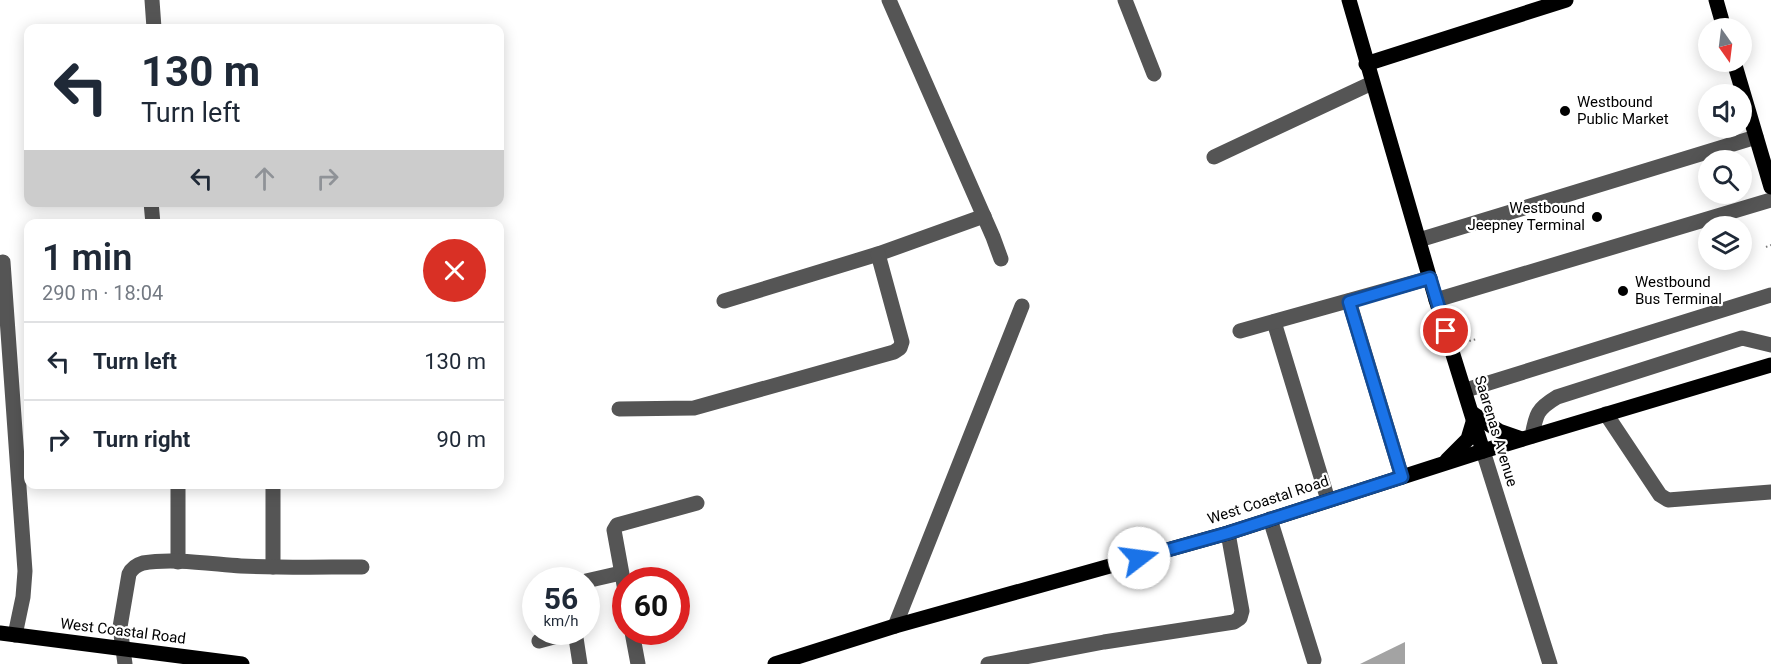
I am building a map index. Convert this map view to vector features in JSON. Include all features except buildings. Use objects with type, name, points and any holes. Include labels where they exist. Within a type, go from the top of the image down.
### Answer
[{"type":"main road","name":"Saarenas Avenue","points":[[1349,0],[1436,300],[1483,450]]},
{"type":"main road","points":[[1366,64],[1566,0]]},
{"type":"main road","points":[[1716,0],[1721,18]]},
{"type":"main road","points":[[1737,72],[1771,187]]},
{"type":"main road","name":"West Coastal Road","points":[[775,664],[895,626],[1228,533],[1483,450],[1771,365]]},
{"type":"main road","points":[[1442,464],[1468,439],[1473,416],[1499,431],[1527,438]]},
{"type":"main road","name":"West Coastal Road","points":[[7,634],[124,657],[242,664]]},
{"type":"street","points":[[152,0],[154,24]]},
{"type":"street","points":[[889,0],[1001,258]]},
{"type":"street","points":[[1125,0],[1154,74]]},
{"type":"street","points":[[1214,157],[1372,83]]},
{"type":"street","points":[[1419,240],[1756,137]]},
{"type":"street","points":[[1436,300],[1771,200]]},
{"type":"street","points":[[724,301],[878,254],[984,216]]},
{"type":"street","points":[[619,409],[693,408],[894,352],[900,348],[902,342],[878,254]]},
{"type":"street","points":[[3,262],[25,571],[23,597],[7,634]]},
{"type":"street","points":[[1240,331],[1430,278]]},
{"type":"street","points":[[1466,390],[1771,295]]},
{"type":"street","points":[[1349,302],[1402,477]]},
{"type":"street","points":[[895,626],[1022,306]]},
{"type":"street","points":[[1274,322],[1328,500]]},
{"type":"street","points":[[1527,438],[1542,406],[1557,397],[1742,338],[1771,345]]},
{"type":"street","points":[[1606,414],[1660,495],[1668,500],[1771,492]]},
{"type":"street","name":"Saarenas Avenue","points":[[1483,450],[1550,664]]},
{"type":"street","points":[[178,489],[178,562]]},
{"type":"street","points":[[273,489],[273,567]]},
{"type":"street","points":[[620,567],[614,530],[617,525],[697,503]]},
{"type":"street","points":[[1270,519],[1314,660]]},
{"type":"street","points":[[987,664],[1104,642],[1234,622],[1240,618],[1242,611],[1228,533]]},
{"type":"street","points":[[124,657],[120,627],[129,574],[132,568],[144,563],[362,567]]},
{"type":"street","points":[[577,645],[580,664]]},
{"type":"street","points":[[634,645],[638,664]]},
{"type":"path","points":[[1767,247],[1771,245]]},
{"type":"shaded area","points":[[1405,642],[1405,664],[1360,664]]},
{"type":"place","name":"Westbound Public Market","points":[[1565,111]]},
{"type":"place","name":"Westbound Jeepney Terminal","points":[[1597,217]]},
{"type":"place","name":"Westbound Bus Terminal","points":[[1623,291]]},
{"type":"route","points":[[1139,558],[1228,533],[1402,477],[1349,302],[1430,278],[1446,331]]}]
